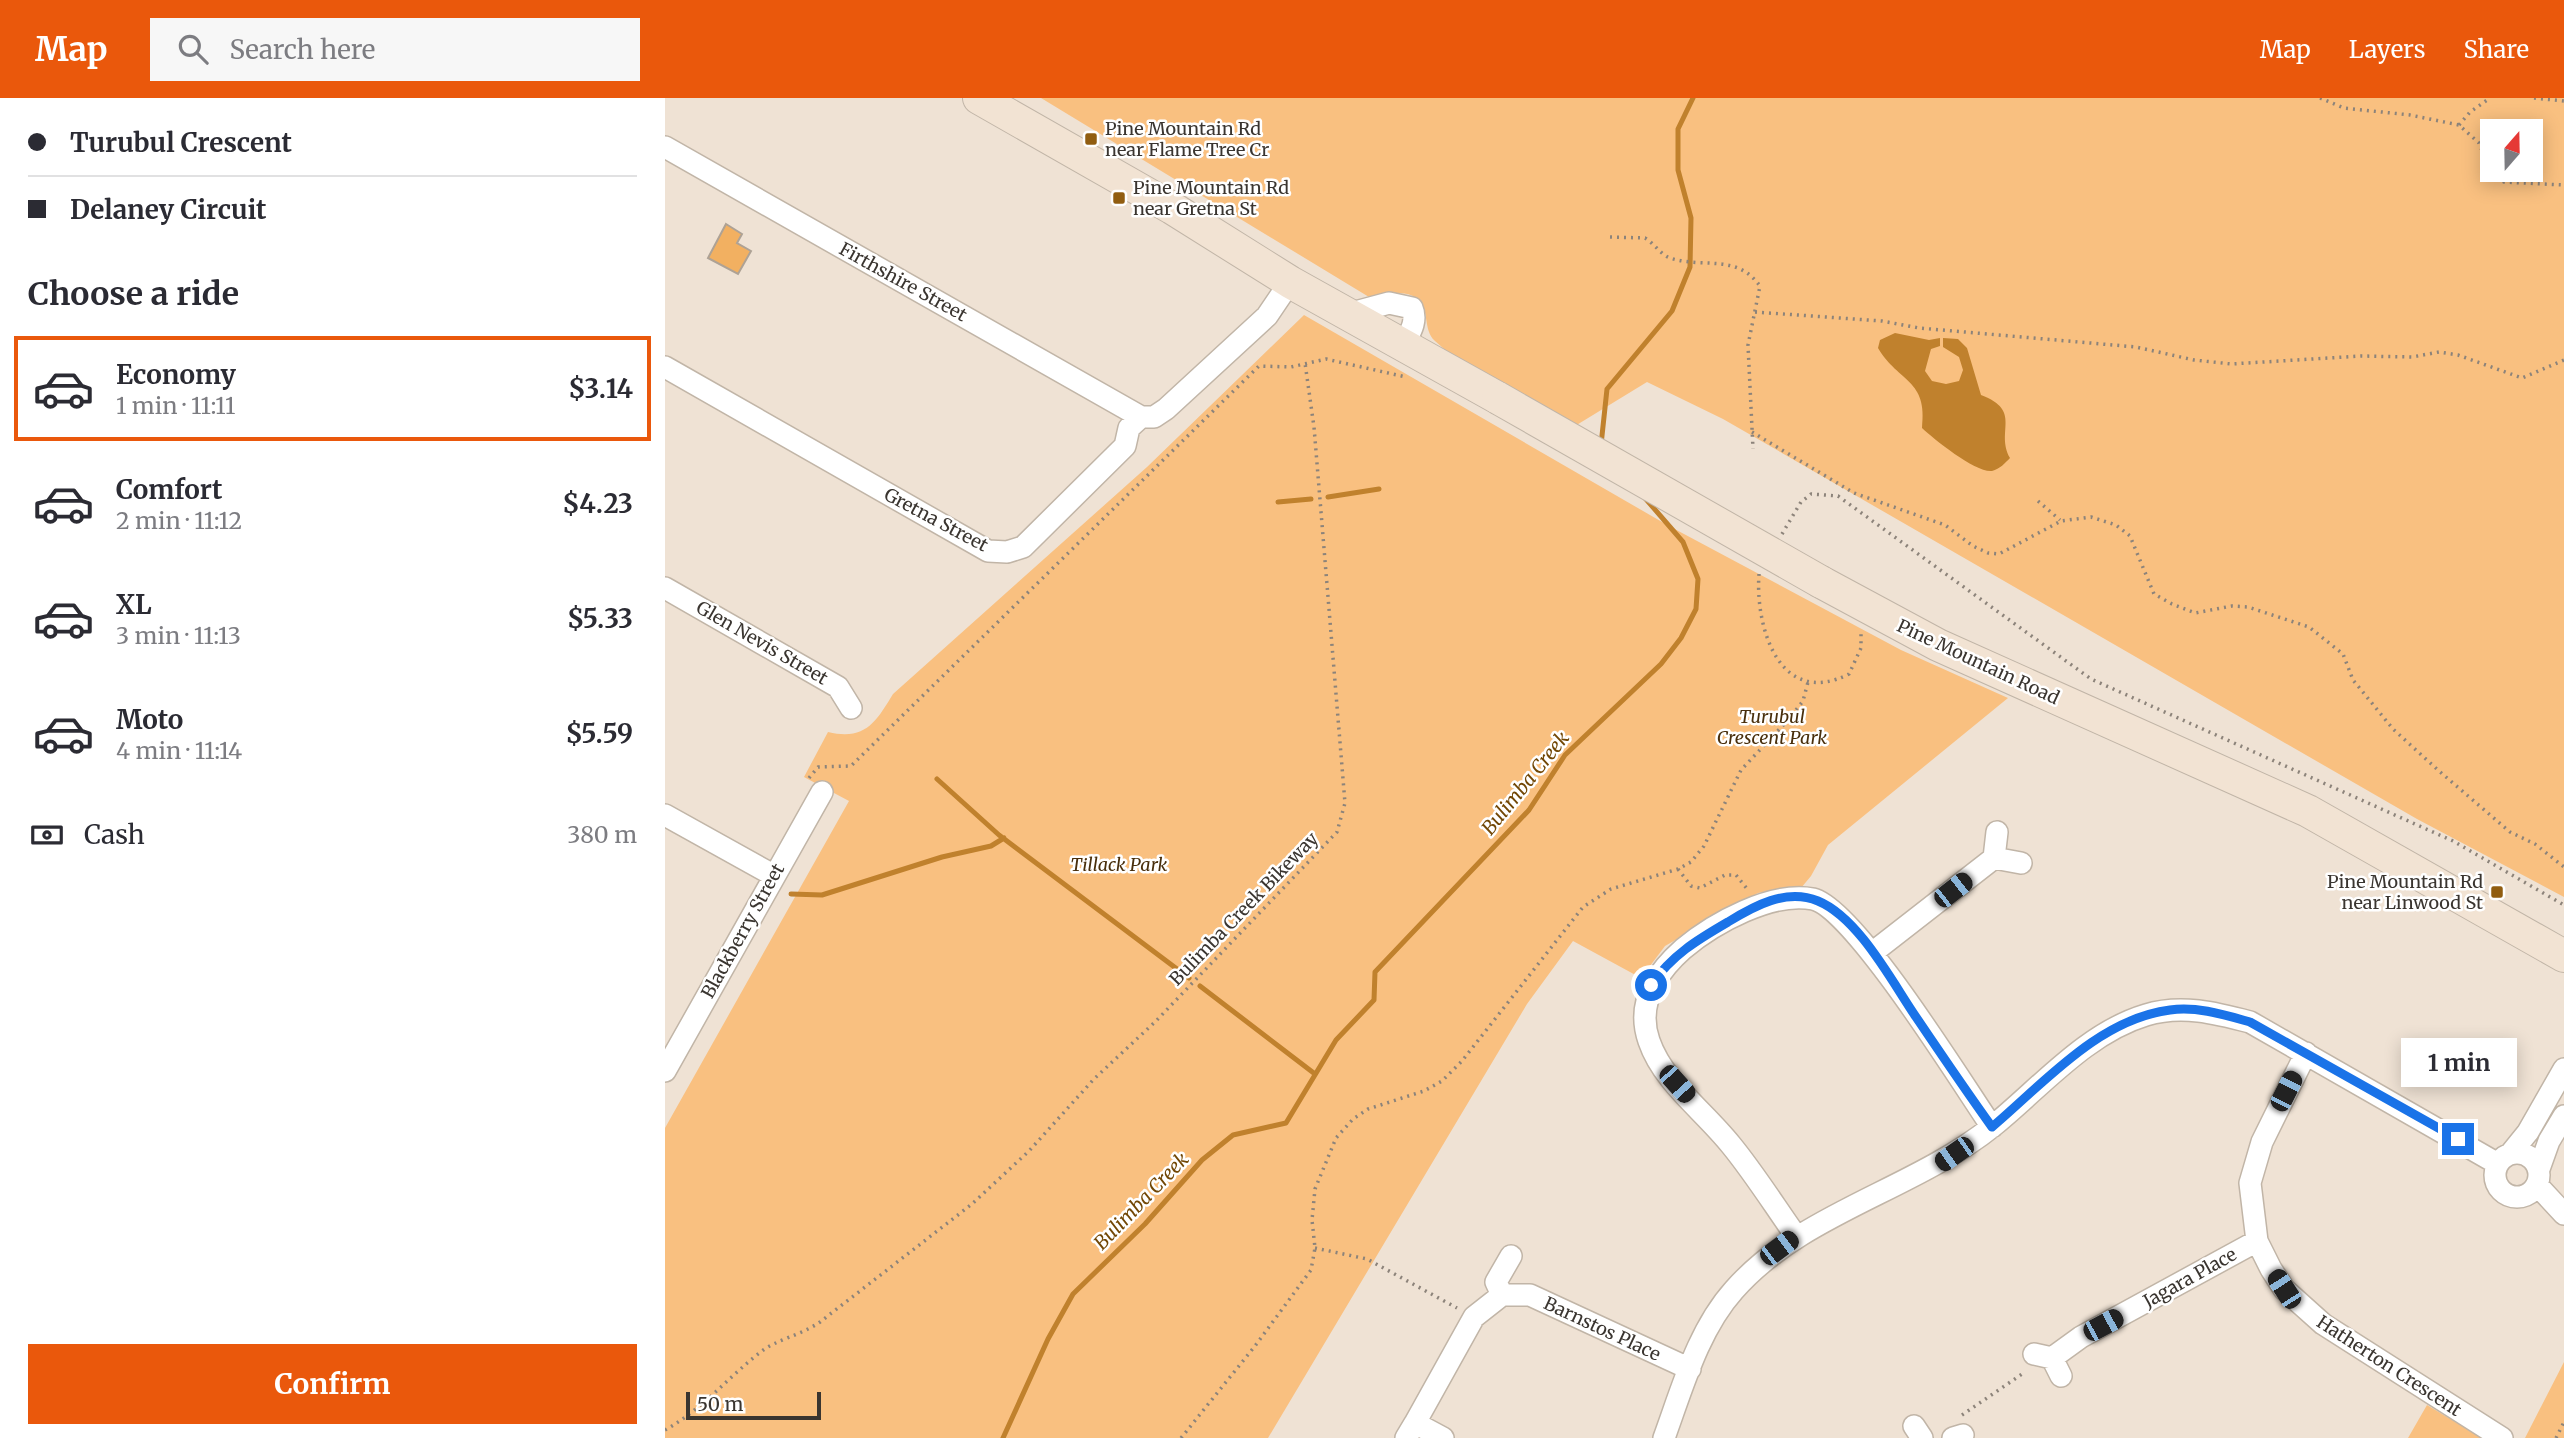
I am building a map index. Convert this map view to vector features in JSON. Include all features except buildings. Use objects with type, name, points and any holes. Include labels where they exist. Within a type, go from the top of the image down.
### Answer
[{"type":"main road","name":"Pine Mountain Road","points":[[979,98],[1172,208],[1290,282],[1821,582],[1938,645],[2308,811],[2564,956]]},
{"type":"street","name":"Firthshire Street","points":[[665,148],[1141,417]]},
{"type":"street","points":[[1141,417],[1154,417],[1176,400],[1268,316],[1290,282]]},
{"type":"street","name":"Gretna Street","points":[[665,367],[988,551],[1007,552],[1023,547],[1125,446],[1129,428],[1141,417]]},
{"type":"street","name":"Glen Nevis Street","points":[[665,587],[838,687],[851,708]]},
{"type":"street","name":"Blackberry Street","points":[[665,1071],[773,875],[815,786]]},
{"type":"street","points":[[665,815],[773,875]]},
{"type":"street","points":[[1872,953],[1993,858],[1997,832]]},
{"type":"street","points":[[1993,858],[2021,863]]},
{"type":"street","points":[[1796,1236],[1731,1145],[1659,1064],[1648,1040],[1644,1014],[1651,985],[1665,964],[1688,946],[1758,904],[1787,897],[1816,900],[1835,910],[1872,953],[1992,1127]]},
{"type":"street","points":[[1664,1438],[1690,1369],[1710,1326],[1732,1291],[1762,1261],[1796,1236],[1939,1165],[1992,1127],[2106,1033],[2147,1014],[2173,1009],[2216,1013],[2250,1022],[2504,1158],[2528,1155],[2538,1177],[2564,1214]]},
{"type":"street","name":"Hatherton Crescent","points":[[2306,1053],[2262,1142],[2250,1183],[2257,1241],[2284,1289],[2299,1305],[2348,1342],[2502,1438]]},
{"type":"street","points":[[2564,1069],[2528,1132],[2504,1158],[2496,1181],[2507,1194],[2524,1196],[2538,1177],[2564,1116]]},
{"type":"street","name":"Jagara Place","points":[[2049,1362],[2081,1337],[2257,1241]]},
{"type":"street","points":[[1443,1438],[1411,1430],[1474,1317],[1502,1294],[1496,1282],[1511,1256]]},
{"type":"street","name":"Barnstos Place","points":[[1502,1294],[1530,1295],[1690,1369]]},
{"type":"path","points":[[2320,98],[2344,108],[2410,114],[2459,125],[2479,143],[2492,176],[2504,182],[2564,185]]},
{"type":"path","points":[[2459,125],[2470,112],[2490,98]]},
{"type":"path","points":[[2534,98],[2564,101]]},
{"type":"path","points":[[1611,237],[1645,238],[1667,257],[1737,267],[1751,273],[1760,286],[1755,324],[1748,345],[1753,449]]},
{"type":"path","points":[[1755,312],[1882,321],[1919,328],[2136,346],[2194,360],[2231,364],[2361,356],[2412,357],[2439,352],[2458,355],[2522,378],[2564,360]]},
{"type":"path","points":[[815,786],[818,767],[843,769],[859,758],[1259,366],[1291,367],[1326,359],[1417,379]]},
{"type":"path","name":"Bulimba Creek Bikeway","points":[[665,1430],[700,1408],[765,1348],[801,1335],[820,1322],[972,1205],[1029,1151],[1094,1079],[1156,1021],[1336,832],[1345,803],[1314,427],[1305,363]]},
{"type":"path","points":[[1752,432],[1854,493],[1945,525],[1973,546],[1988,553],[1999,554],[2061,521],[2091,517],[2116,525],[2130,536],[2154,594],[2172,604],[2195,613],[2232,606],[2248,607],[2309,627],[2343,654],[2353,680],[2393,729],[2510,832],[2535,844],[2564,867]]},
{"type":"path","points":[[2038,501],[2061,521]]},
{"type":"path","points":[[1181,1438],[1305,1280],[1315,1248],[1312,1220],[1315,1189],[1336,1138],[1353,1119],[1368,1109],[1424,1091],[1442,1081],[1462,1060],[1583,907],[1611,889],[1678,869],[1691,862],[1704,846],[1741,770],[1803,701],[1808,682]]},
{"type":"path","points":[[1678,869],[1691,886],[1700,888],[1724,875],[1736,875],[1758,904]]},
{"type":"path","points":[[1315,1248],[1367,1259],[1474,1317]]},
{"type":"path","points":[[1958,1430],[2032,1367],[2049,1362]]},
{"type":"path","points":[[2556,1438],[2564,1422]]},
{"type":"green space","points":[[1041,98],[2564,98],[2564,897],[2417,819],[1723,419],[1647,382],[1575,426],[1484,377],[1450,354],[1431,336],[1421,303],[1411,295],[1399,293],[1369,297]]},
{"type":"green space","name":"Tillack Park","points":[[1304,315],[1669,526],[1901,650],[2008,698],[1828,845],[1801,888],[1781,888],[1758,893],[1665,946],[1641,978],[1573,941],[1527,1004],[1268,1438],[665,1438],[665,1128],[849,801],[804,777],[828,732],[851,734],[875,721],[893,694],[1147,467]]},
{"type":"green space","points":[[2564,1362],[2564,1438],[2525,1438]]},
{"type":"green space","points":[[2427,1405],[2482,1438],[2408,1438]]},
{"type":"shaded area","points":[[1895,333],[1929,340],[1940,338],[1940,346],[1931,349],[1925,371],[1932,381],[1946,384],[1959,381],[1963,370],[1959,357],[1943,347],[1943,338],[1958,339],[1967,348],[1981,395],[1994,401],[2005,415],[2006,448],[2010,458],[2002,466],[1992,471],[1976,467],[1922,428],[1923,412],[1916,390],[1878,348],[1880,340]]},
{"type":"waterway","name":"Bulimba Creek","points":[[1601,445],[1607,389],[1672,311],[1690,267],[1691,218],[1678,170],[1678,129],[1693,98]]},
{"type":"waterway","points":[[1328,497],[1379,489]]},
{"type":"waterway","name":"Bulimba Creek","points":[[1003,1438],[1048,1339],[1073,1294],[1145,1224],[1202,1160],[1233,1135],[1286,1123],[1336,1040],[1374,1000],[1375,972],[1529,810],[1565,755],[1661,664],[1681,638],[1696,609],[1698,579],[1683,542],[1645,498]]},
{"type":"waterway","points":[[1278,502],[1311,499]]},
{"type":"waterway","points":[[937,779],[999,835],[1189,978]]},
{"type":"waterway","points":[[791,894],[822,895],[942,857],[991,846],[1004,838]]},
{"type":"waterway","points":[[1200,986],[1315,1074]]},
{"type":"place","name":"Pine Mountain Rd near Flame Tree Cr","points":[[1091,139]]},
{"type":"place","name":"Pine Mountain Rd near Gretna St","points":[[1119,198]]},
{"type":"place","name":"Pine Mountain Rd near Linwood St","points":[[2497,892]]},
{"type":"route","points":[[1651,985],[1665,964],[1688,946],[1758,904],[1787,897],[1816,900],[1835,910],[1856,931],[1992,1127],[2069,1061],[2116,1027],[2147,1014],[2173,1009],[2216,1013],[2250,1022],[2458,1139]]},
{"type":"park label","name":"Turubul Crescent Park","points":[[1772,727]]}]
